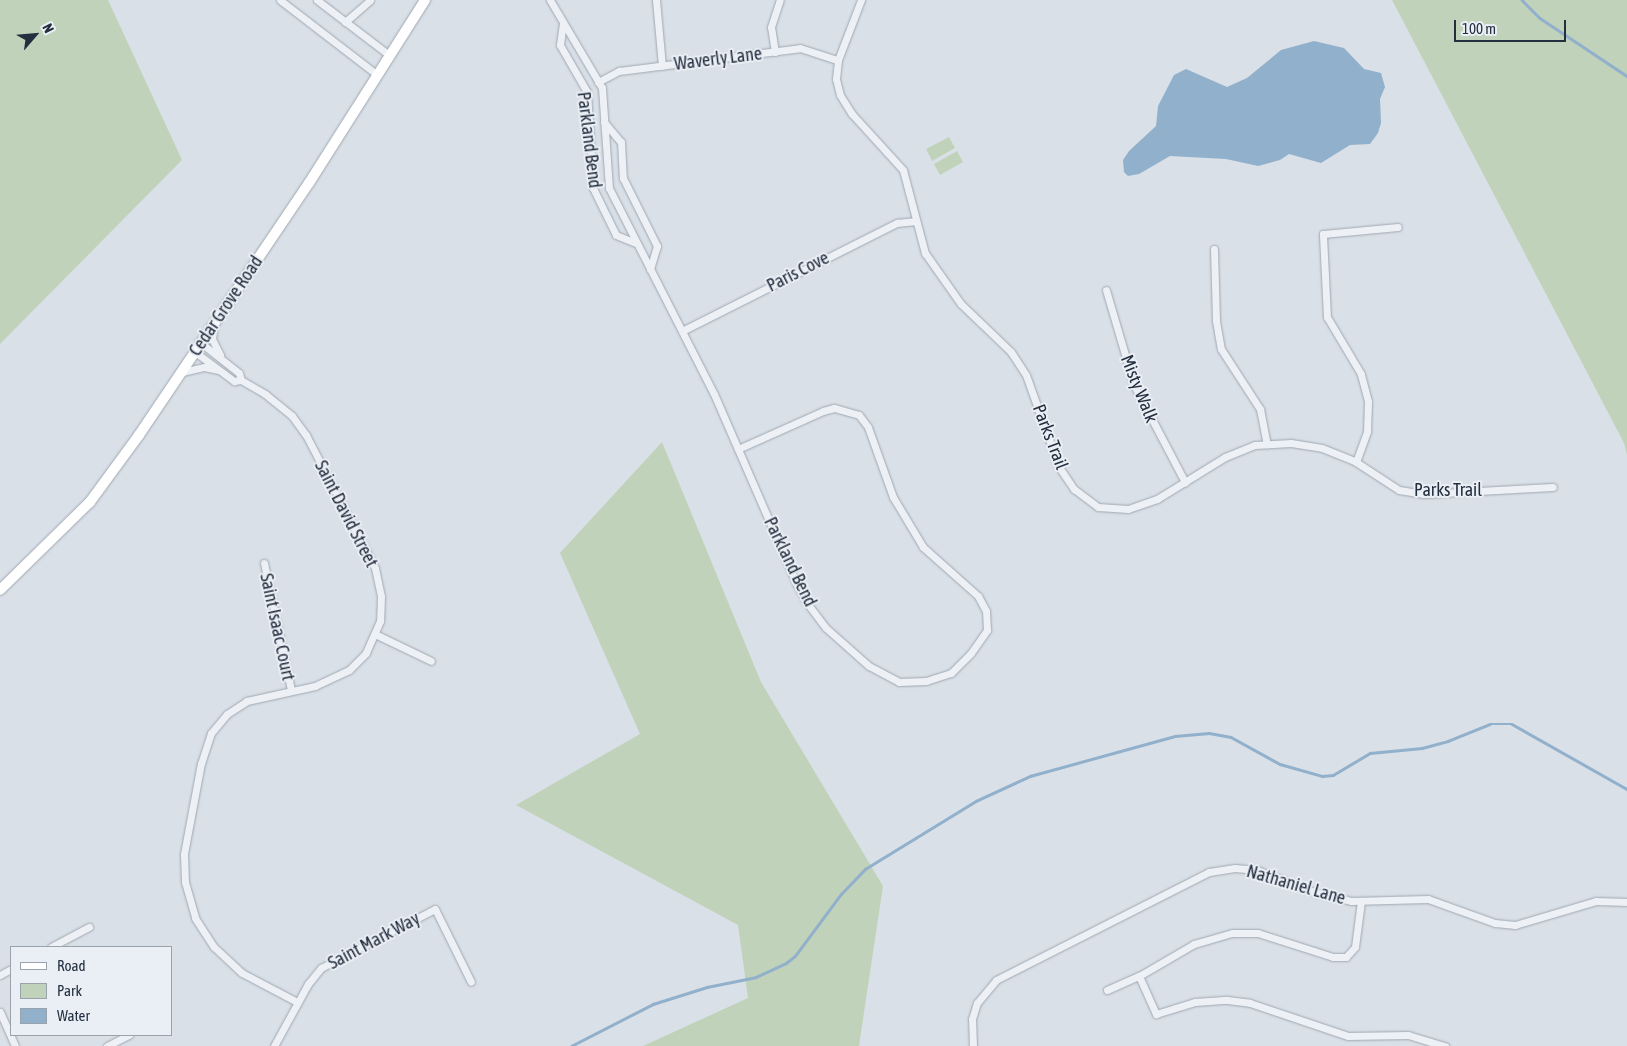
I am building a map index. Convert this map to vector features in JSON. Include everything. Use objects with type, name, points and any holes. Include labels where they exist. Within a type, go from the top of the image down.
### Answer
[{"type":"main road","name":"Cedar Grove Road","points":[[0,590],[90,502],[309,184],[388,54],[425,0]]},
{"type":"street","points":[[280,0],[376,74]]},
{"type":"street","points":[[317,0],[388,54]]},
{"type":"street","points":[[345,22],[370,0]]},
{"type":"street","name":"Parkland Bend","points":[[550,0],[602,88],[610,188],[636,243],[682,331],[738,449],[796,583],[826,628],[869,666],[900,682],[926,681],[951,673],[971,653],[986,630],[986,611],[978,596],[945,570],[919,540],[893,497],[868,427],[858,415],[834,408],[823,411],[738,449]]},
{"type":"street","points":[[656,0],[662,66]]},
{"type":"street","points":[[775,52],[771,27],[780,0]]},
{"type":"street","name":"Parks Trail","points":[[861,0],[838,60],[836,79],[840,95],[852,114],[903,170],[925,253],[941,281],[1011,352],[1026,375],[1059,467],[1074,489],[1098,506],[1128,509],[1157,499],[1225,457],[1255,445],[1267,444],[1291,443],[1322,448],[1356,462],[1400,490],[1423,494],[1553,487]]},
{"type":"street","name":"Parkland Bend","points":[[564,23],[560,45],[586,92],[592,188],[616,235],[636,243]]},
{"type":"street","name":"Waverly Lane","points":[[598,82],[619,71],[800,48],[838,60]]},
{"type":"street","name":"Parkland Bend","points":[[604,122],[621,142],[624,178],[657,246],[650,269]]},
{"type":"street","name":"Paris Cove","points":[[682,331],[897,223],[916,221]]},
{"type":"street","points":[[1356,462],[1367,431],[1368,401],[1361,374],[1327,316],[1323,234],[1398,226]]},
{"type":"street","points":[[1214,249],[1216,321],[1221,349],[1260,409],[1267,444]]},
{"type":"street","name":"Misty Walk","points":[[1106,290],[1134,386],[1185,482]]},
{"type":"street","points":[[214,323],[214,344],[226,363]]},
{"type":"street","name":"Saint David Street","points":[[201,343],[239,373],[241,380]]},
{"type":"street","name":"Saint David Street","points":[[195,352],[234,381],[241,380],[265,394],[292,416],[306,435],[375,568],[381,596],[380,621],[375,634],[366,653],[348,670],[315,686],[247,701],[227,714],[210,733],[201,763],[184,854],[185,882],[195,918],[214,947],[242,973],[297,1002]]},
{"type":"street","points":[[181,372],[204,367],[220,371]]},
{"type":"street","name":"Saint Isaac Court","points":[[264,563],[291,690]]},
{"type":"street","points":[[375,634],[431,661]]},
{"type":"street","name":"Nathaniel Lane","points":[[973,1046],[972,1019],[977,1003],[996,980],[1209,872],[1235,868],[1257,870],[1317,893],[1360,901],[1428,899],[1495,923],[1515,925],[1596,901],[1627,902]]},
{"type":"street","points":[[1107,990],[1139,976],[1194,944],[1232,933],[1258,933],[1334,957],[1346,956],[1355,947],[1360,901]]},
{"type":"street","name":"Saint Mark Way","points":[[274,1046],[297,1002],[321,968],[435,909],[471,982]]},
{"type":"street","points":[[53,946],[89,927]]},
{"type":"street","points":[[1139,976],[1156,1014],[1195,1002],[1227,1000],[1250,1003],[1348,1036],[1408,1036],[1444,1046]]},
{"type":"street","points":[[0,1012],[10,1035]]},
{"type":"street","points":[[107,1046],[127,1036]]},
{"type":"green space","points":[[0,0],[108,0],[182,160],[0,344]]},
{"type":"green space","points":[[1392,0],[1627,0],[1627,455],[1624,443]]},
{"type":"green space","points":[[949,137],[955,148],[932,161],[926,149]]},
{"type":"green space","points":[[957,151],[963,162],[940,175],[934,164]]},
{"type":"green space","points":[[662,442],[761,682],[883,886],[859,1046],[643,1046],[748,998],[738,925],[516,805],[640,734],[560,553]]},
{"type":"water","points":[[1314,41],[1344,48],[1364,69],[1381,73],[1385,87],[1380,99],[1381,123],[1378,133],[1370,144],[1350,145],[1321,163],[1289,154],[1280,160],[1258,166],[1226,159],[1170,156],[1139,174],[1128,176],[1124,172],[1123,160],[1129,151],[1156,126],[1158,106],[1174,75],[1186,69],[1227,87],[1247,78],[1281,50]]},
{"type":"waterway","points":[[1522,0],[1540,18],[1627,76]]},
{"type":"waterway","points":[[571,1046],[653,1004],[707,987],[756,977],[786,963],[795,956],[841,894],[865,869],[976,801],[1030,776],[1175,736],[1209,733],[1231,737],[1280,764],[1322,776],[1333,775],[1370,753],[1422,748],[1448,741],[1490,724],[1512,724],[1627,789]]}]
